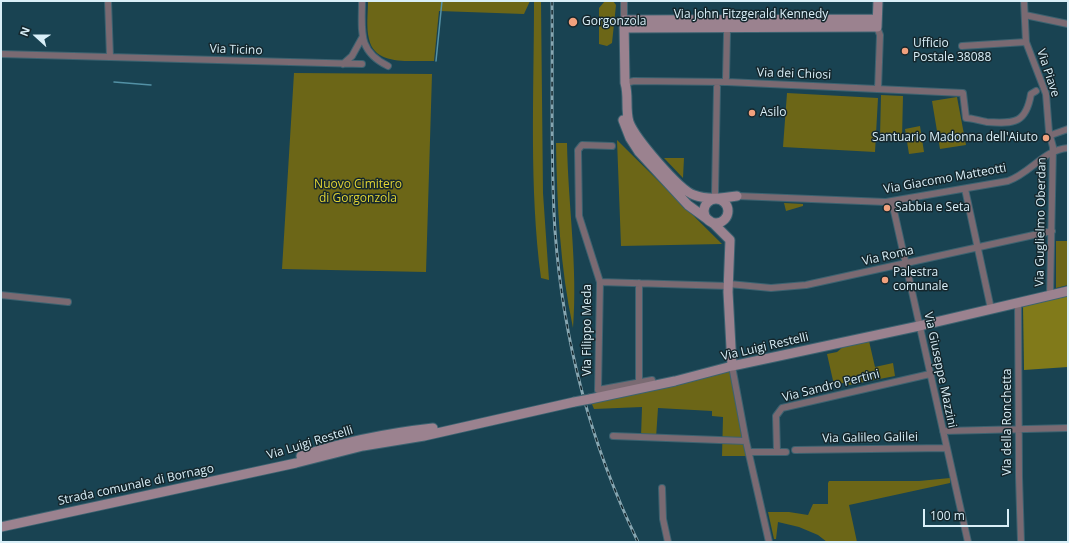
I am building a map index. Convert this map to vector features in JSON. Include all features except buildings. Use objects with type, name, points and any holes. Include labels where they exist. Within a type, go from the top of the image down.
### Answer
[{"type":"street","points":[[108,1],[110,57]]},
{"type":"street","points":[[362,1],[362,38],[366,49],[366,57],[362,64]]},
{"type":"street","points":[[624,1],[625,83],[627,89],[629,121],[641,144],[693,195],[703,197],[737,196]]},
{"type":"street","points":[[878,1],[877,23],[880,35],[878,89]]},
{"type":"street","name":"Via Piave","points":[[1024,1],[1026,42],[1040,90],[1047,98],[1049,132],[1051,135],[1053,151]]},
{"type":"street","points":[[1025,15],[1068,24]]},
{"type":"street","name":"Via John Fitzgerald Kennedy","points":[[624,24],[877,23]]},
{"type":"street","points":[[726,78],[727,33]]},
{"type":"street","points":[[343,64],[356,51],[362,38]]},
{"type":"street","points":[[962,46],[1026,42]]},
{"type":"street","points":[[366,49],[374,58],[388,66]]},
{"type":"street","points":[[356,51],[362,64]]},
{"type":"street","name":"Via Ticino","points":[[1,54],[362,64]]},
{"type":"street","name":"Via dei Chiosi","points":[[625,83],[634,81],[727,82],[963,93],[966,118],[973,118],[987,122],[1015,121],[1022,118],[1026,112],[1031,94],[1040,90]]},
{"type":"street","points":[[625,83],[622,88],[623,117],[632,142],[639,152],[698,213],[710,221],[720,222],[728,215],[727,204],[716,196]]},
{"type":"street","points":[[716,196],[717,87]]},
{"type":"street","points":[[1051,135],[1068,129]]},
{"type":"street","name":"Via Filippo Meda","points":[[612,146],[582,145],[578,150],[579,216],[600,282],[598,390],[639,383]]},
{"type":"street","points":[[1053,151],[1068,148]]},
{"type":"street","name":"Via Giacomo Matteotti","points":[[737,196],[882,203],[892,202],[1012,180],[1053,151]]},
{"type":"street","name":"Via Guglielmo Oberdan","points":[[1050,295],[1053,151]]},
{"type":"street","points":[[965,189],[991,309]]},
{"type":"street","points":[[716,196],[705,206],[704,214],[729,239],[730,244],[728,285],[732,366],[746,441],[769,542]]},
{"type":"street","name":"Via Giuseppe Mazzini","points":[[892,202],[968,542]]},
{"type":"street","name":"Via Roma","points":[[600,282],[728,285],[763,288],[801,286],[1052,231]]},
{"type":"street","points":[[640,283],[639,383],[652,380]]},
{"type":"street","name":"Via Luigi Restelli","points":[[265,469],[363,446],[466,426],[657,385],[732,366],[920,326],[1068,290]]},
{"type":"street","points":[[1,295],[68,302]]},
{"type":"street","name":"Via della Ronchetta","points":[[1018,303],[1018,429],[1021,542]]},
{"type":"street","name":"Via Sandro Pertini","points":[[777,452],[776,416],[782,408],[930,374]]},
{"type":"street","points":[[943,431],[1068,428]]},
{"type":"street","points":[[613,436],[746,441]]},
{"type":"street","name":"Via Galileo Galilei","points":[[795,450],[946,448]]},
{"type":"street","points":[[749,452],[786,452]]},
{"type":"street","name":"Strada comunale di Bornago","points":[[1,527],[265,469]]},
{"type":"street","points":[[662,488],[663,518],[668,542]]},
{"type":"green space","points":[[368,1],[530,1],[524,14],[439,11],[434,61],[405,61],[386,58],[373,48],[369,39],[368,30]]},
{"type":"green space","points":[[534,1],[541,1],[543,193],[549,280],[541,278],[535,209],[533,140]]},
{"type":"green space","points":[[605,1],[613,1],[616,5],[612,43],[607,46],[599,44],[599,8]]},
{"type":"green space","name":"Nuovo Cimitero di Gorgonzola","points":[[294,73],[432,74],[426,272],[282,269]]},
{"type":"green space","points":[[787,93],[878,98],[875,152],[783,147]]},
{"type":"green space","points":[[881,95],[903,96],[902,138],[880,137]]},
{"type":"green space","points":[[957,97],[966,145],[940,149],[932,101]]},
{"type":"green space","points":[[920,126],[924,152],[909,154],[905,129]]},
{"type":"green space","points":[[617,140],[722,244],[621,246]]},
{"type":"green space","points":[[556,143],[567,143],[574,259],[573,328],[562,259],[557,190]]},
{"type":"green space","points":[[664,158],[684,158],[683,178]]},
{"type":"green space","points":[[784,203],[803,204],[803,206],[786,211]]},
{"type":"green space","points":[[1056,241],[1068,241],[1068,285],[1056,288]]},
{"type":"green space","points":[[869,341],[875,367],[893,363],[895,376],[849,385],[848,382],[834,385],[827,354],[837,352],[844,346]]},
{"type":"green space","points":[[733,367],[750,456],[722,456],[723,417],[712,416],[712,411],[658,408],[656,438],[641,437],[642,407],[594,409],[591,402]]},
{"type":"green space","points":[[950,478],[950,483],[849,505],[857,542],[827,542],[818,535],[799,527],[778,522],[776,539],[774,539],[768,512],[789,512],[808,515],[813,504],[828,504],[829,481],[919,481]]},
{"type":"shaded area","points":[[1068,295],[1068,367],[1024,370],[1023,305]]},
{"type":"waterway","points":[[436,61],[442,1]]},
{"type":"waterway","points":[[114,82],[151,85]]},
{"type":"railway","points":[[552,1],[553,202],[559,271],[565,312],[572,351],[593,429],[606,468],[638,542]]},
{"type":"place","name":"Gorgonzola","points":[[573,22]]},
{"type":"place","name":"Ufficio Postale 38088","points":[[905,51]]},
{"type":"place","name":"Asilo","points":[[752,113]]},
{"type":"place","name":"Santuario Madonna dell'Aiuto","points":[[1046,138]]},
{"type":"place","name":"Sabbia e Seta","points":[[887,208]]},
{"type":"place","name":"Palestra comunale","points":[[885,280]]}]
